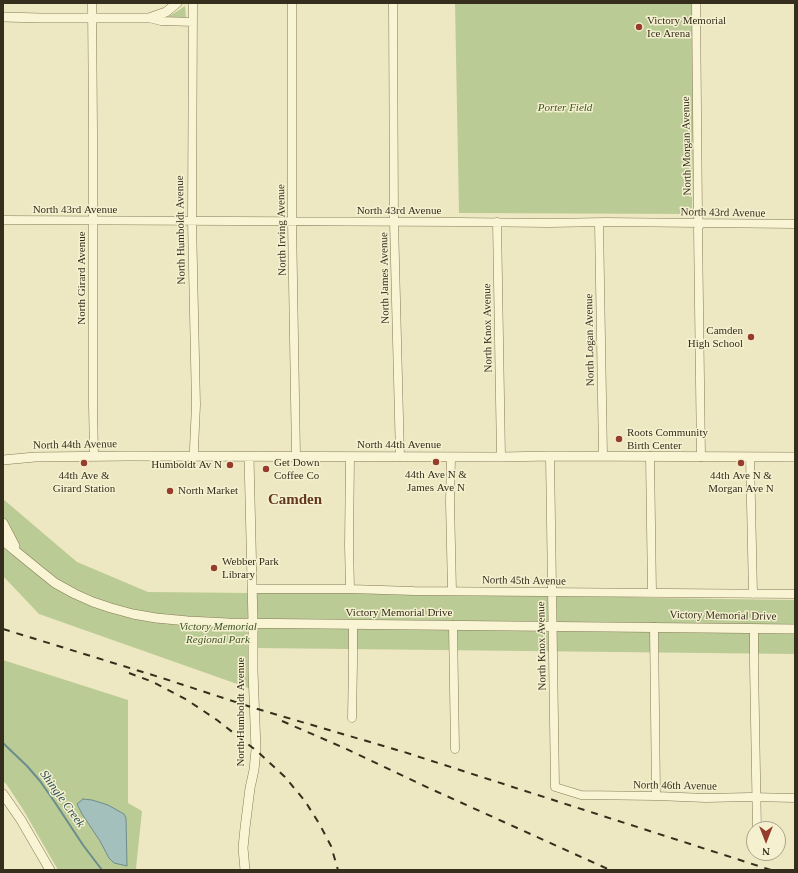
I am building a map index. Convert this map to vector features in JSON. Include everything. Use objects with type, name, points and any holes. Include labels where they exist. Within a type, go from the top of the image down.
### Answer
[{"type":"street","name":"North Girard Avenue","points":[[92,3],[94,456]]},
{"type":"street","points":[[149,18],[166,12],[177,3]]},
{"type":"street","name":"North Humboldt Avenue","points":[[193,3],[192,221],[196,405],[194,456]]},
{"type":"street","name":"North Irving Avenue","points":[[292,3],[292,221],[296,456]]},
{"type":"street","name":"North James Avenue","points":[[393,3],[394,222],[400,457]]},
{"type":"street","name":"North Morgan Avenue","points":[[696,3],[698,217],[700,224],[698,229],[698,237],[701,456]]},
{"type":"street","points":[[3,17],[149,18],[164,22],[193,22]]},
{"type":"street","name":"North 43rd Avenue","points":[[3,220],[795,224]]},
{"type":"street","name":"North Knox Avenue","points":[[498,222],[501,457]]},
{"type":"street","name":"North Logan Avenue","points":[[599,223],[603,456]]},
{"type":"street","name":"North 44th Avenue","points":[[3,460],[35,457],[94,456],[795,456]]},
{"type":"street","name":"North Knox Avenue","points":[[550,456],[555,787]]},
{"type":"street","points":[[650,456],[652,593]]},
{"type":"street","points":[[750,456],[753,594]]},
{"type":"street","name":"North Humboldt Avenue","points":[[245,870],[243,848],[244,828],[256,750],[253,671],[250,457]]},
{"type":"street","points":[[350,457],[350,589]]},
{"type":"street","points":[[451,457],[450,502],[452,591]]},
{"type":"street","name":"Victory Memorial Drive","points":[[3,523],[20,554]]},
{"type":"street","name":"Victory Memorial Drive","points":[[3,538],[5,542],[55,583],[75,594],[111,608],[156,618],[212,622],[353,625],[795,629]]},
{"type":"street","name":"North 45th Avenue","points":[[252,589],[795,594]]},
{"type":"street","points":[[352,718],[353,625]]},
{"type":"street","points":[[453,625],[455,749]]},
{"type":"street","points":[[654,627],[656,796]]},
{"type":"street","points":[[754,629],[757,821]]},
{"type":"street","name":"North 46th Avenue","points":[[555,787],[581,795],[706,798],[795,798]]},
{"type":"street","points":[[3,794],[22,820],[50,870]]},
{"type":"green space","name":"Porter Field","points":[[455,3],[695,3],[692,214],[459,213]]},
{"type":"green space","points":[[185,6],[186,19],[169,19],[169,16]]},
{"type":"green space","name":"Victory Memorial Regional Park","points":[[3,499],[77,562],[148,592],[253,593],[350,591],[795,600],[795,654],[257,648],[257,691],[39,614],[3,576]]},
{"type":"green space","points":[[3,660],[128,700],[128,803],[142,811],[137,870],[58,870],[24,811],[3,781]]},
{"type":"water","points":[[83,799],[108,805],[124,814],[126,818],[127,866],[114,863],[109,858],[77,804]]},
{"type":"waterway","name":"Shingle Creek","points":[[3,743],[40,781],[83,845],[102,870]]},
{"type":"railway","points":[[3,629],[254,708],[404,752],[771,870]]},
{"type":"railway","points":[[129,673],[153,682],[187,700],[217,720],[258,752],[285,777],[305,801],[320,825],[331,846],[338,870]]},
{"type":"railway","points":[[282,721],[610,870]]},
{"type":"place","name":"Victory Memorial Ice Arena","points":[[639,27]]},
{"type":"place","name":"Camden High School","points":[[751,337]]},
{"type":"place","name":"Roots Community Birth Center","points":[[619,439]]},
{"type":"place","name":"44th Ave N & James Ave N","points":[[436,462]]},
{"type":"place","name":"44th Ave & Girard Station","points":[[84,463]]},
{"type":"place","name":"44th Ave N & Morgan Ave N","points":[[741,463]]},
{"type":"place","name":"Humboldt Av N","points":[[230,465]]},
{"type":"place","name":"Get Down Coffee Co","points":[[266,469]]},
{"type":"place","name":"North Market","points":[[170,491]]},
{"type":"place","name":"Webber Park Library","points":[[214,568]]},
{"type":"district","name":"Camden","points":[[295,500]]}]
